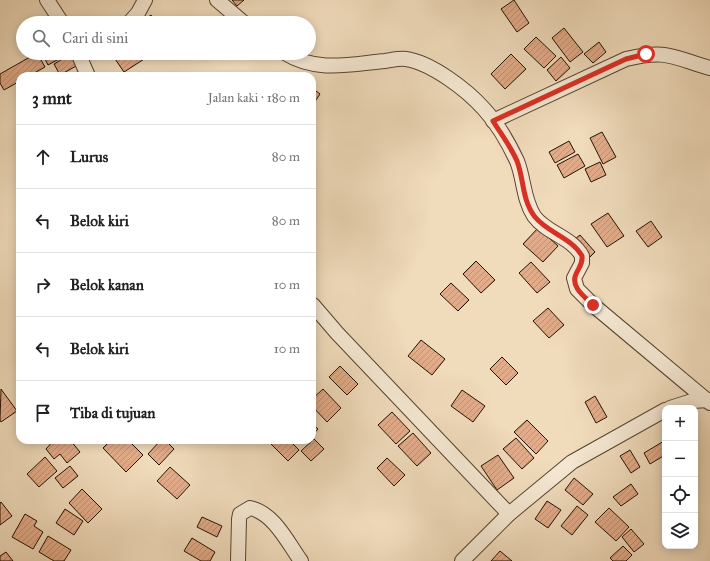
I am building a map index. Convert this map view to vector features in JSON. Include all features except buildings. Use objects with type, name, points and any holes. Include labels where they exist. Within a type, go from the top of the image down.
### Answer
[{"type":"street","points":[[47,0],[57,16]]},
{"type":"street","points":[[135,16],[144,0]]},
{"type":"street","points":[[217,0],[236,16]]},
{"type":"street","points":[[493,121],[626,59],[646,54],[659,53],[676,56],[710,68]]},
{"type":"street","points":[[299,60],[320,66],[350,66],[405,58],[421,62],[450,80],[476,101],[493,121],[517,161],[529,206],[534,216],[541,224],[574,246],[582,256],[582,263],[574,278],[577,289],[593,305],[709,401]]},
{"type":"street","points":[[81,60],[86,72]]},
{"type":"street","points":[[316,308],[509,514]]},
{"type":"street","points":[[679,405],[692,401],[709,401]]},
{"type":"street","points":[[462,561],[509,514],[572,462],[662,412]]},
{"type":"street","points":[[238,561],[240,514],[250,508],[260,512],[270,519],[302,561]]},
{"type":"route","points":[[593,305],[581,294],[575,283],[574,278],[583,259],[580,252],[574,246],[541,224],[534,216],[525,194],[517,161],[493,121],[626,59],[646,54]]}]
